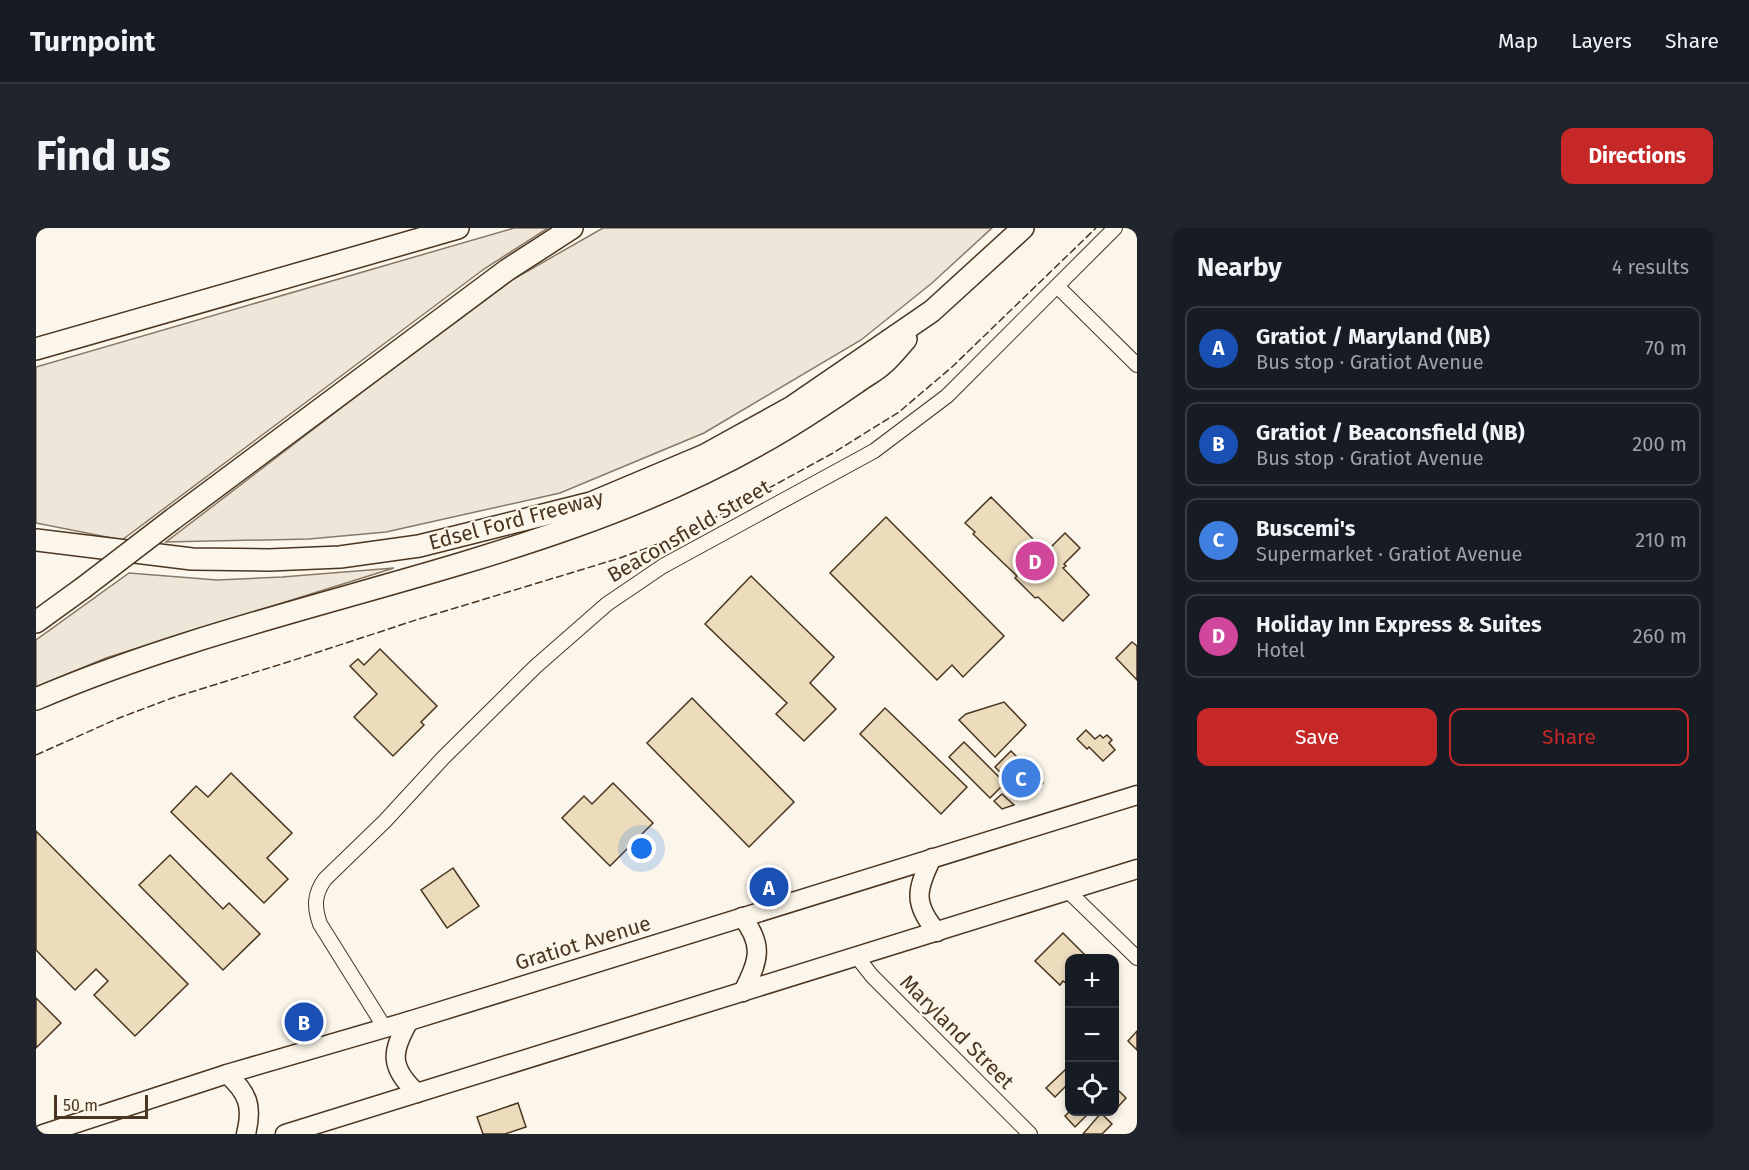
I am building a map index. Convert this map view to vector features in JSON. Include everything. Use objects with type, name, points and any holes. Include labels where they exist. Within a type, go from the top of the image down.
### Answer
[{"type":"highway","points":[[36,349],[458,228]]},
{"type":"highway","points":[[36,622],[473,294],[572,228]]},
{"type":"highway","name":"Edsel Ford Freeway","points":[[36,540],[192,559],[269,560],[340,557],[419,546],[591,503],[665,473],[749,432],[792,407],[932,311],[1023,228]]},
{"type":"highway","points":[[36,699],[124,664],[531,542],[638,503],[757,446],[818,409],[884,364],[932,311]]},
{"type":"main road","name":"Gratiot Avenue","points":[[43,1134],[227,1074],[409,1021],[1137,795]]},
{"type":"main road","points":[[932,858],[924,874],[918,899],[921,910],[937,932]]},
{"type":"main road","points":[[285,1134],[1137,869]]},
{"type":"main road","points":[[742,917],[754,933],[758,952],[752,974],[743,992]]},
{"type":"main road","points":[[409,1021],[400,1036],[395,1058],[396,1067],[400,1076],[417,1093]]},
{"type":"main road","points":[[227,1074],[239,1085],[249,1104],[246,1134]]},
{"type":"street","name":"Beaconsfield Street","points":[[385,1028],[320,924],[314,905],[320,886],[325,879],[535,667],[607,604],[663,566],[874,451],[894,437],[947,396],[1115,228]]},
{"type":"street","points":[[1057,286],[1137,366]]},
{"type":"street","points":[[1068,891],[1137,958]]},
{"type":"street","name":"Maryland Street","points":[[857,957],[872,976],[1030,1134]]},
{"type":"shaded area","points":[[514,228],[548,228],[484,269],[122,540],[36,523],[36,367]]},
{"type":"shaded area","points":[[603,228],[992,228],[932,283],[861,340],[704,433],[560,493],[386,532],[309,539],[166,542],[498,288]]},
{"type":"shaded area","points":[[394,568],[106,658],[36,687],[36,640],[129,573],[217,580]]},
{"type":"building","points":[[991,497],[1044,550],[1047,547],[1049,549],[1065,533],[1080,548],[1064,564],[1066,566],[1063,568],[1089,595],[1063,621],[1015,578],[1017,576],[973,534],[975,532],[965,523]]},
{"type":"building","points":[[886,517],[1004,636],[963,677],[952,665],[937,680],[830,573]]},
{"type":"building","points":[[751,576],[834,657],[810,683],[836,709],[804,741],[776,714],[787,703],[705,624]]},
{"type":"building","points":[[1132,642],[1137,646],[1137,680],[1116,658]]},
{"type":"building","points":[[380,649],[437,706],[421,722],[424,725],[393,756],[354,717],[377,694],[350,666],[358,659],[364,665]]},
{"type":"building","points":[[692,698],[794,802],[749,847],[647,743]]},
{"type":"building","points":[[1004,702],[1026,725],[995,757],[959,720],[966,714]]},
{"type":"building","points":[[885,708],[967,787],[941,814],[860,734]]},
{"type":"building","points":[[1086,730],[1095,739],[1100,735],[1103,738],[1107,735],[1112,740],[1109,743],[1115,750],[1103,761],[1077,739]]},
{"type":"building","points":[[964,742],[1005,783],[990,798],[949,757]]},
{"type":"building","points":[[1011,751],[1043,783],[1027,799],[995,767]]},
{"type":"building","points":[[231,773],[292,833],[267,858],[288,879],[264,903],[171,812],[196,786],[208,797]]},
{"type":"building","points":[[613,783],[653,823],[610,866],[562,818],[584,796],[592,804]]},
{"type":"building","points":[[1002,794],[1014,805],[1002,809],[994,801]]},
{"type":"building","points":[[36,831],[188,984],[135,1036],[94,995],[108,981],[96,969],[75,990],[36,950]]},
{"type":"building","points":[[170,855],[223,909],[229,903],[260,934],[223,970],[139,885]]},
{"type":"building","points":[[453,868],[479,906],[447,928],[421,890]]},
{"type":"building","points":[[1063,933],[1084,954],[1065,954],[1065,982],[1063,981],[1060,985],[1035,961]]},
{"type":"building","points":[[36,998],[61,1023],[36,1048]]},
{"type":"building","points":[[1137,1031],[1137,1050],[1128,1041]]},
{"type":"building","points":[[1065,1070],[1065,1087],[1055,1097],[1046,1088]]},
{"type":"building","points":[[1119,1091],[1126,1098],[1119,1106]]},
{"type":"building","points":[[518,1103],[526,1127],[505,1134],[483,1134],[477,1117]]},
{"type":"building","points":[[1065,1116],[1086,1116],[1075,1127]]},
{"type":"building","points":[[1098,1116],[1104,1116],[1112,1124],[1102,1134],[1083,1134]]},
{"type":"fence","points":[[36,755],[119,718],[172,698],[620,558],[687,533],[833,453],[899,412],[952,367],[1096,228]]},
{"type":"place","name":"Holiday Inn Express & Suites","points":[[1035,561]]},
{"type":"place","name":"Buscemi's","points":[[1021,778]]},
{"type":"place","name":"Gratiot / Maryland (NB)","points":[[769,887]]},
{"type":"place","name":"Gratiot / Beaconsfield (NB)","points":[[304,1022]]}]
